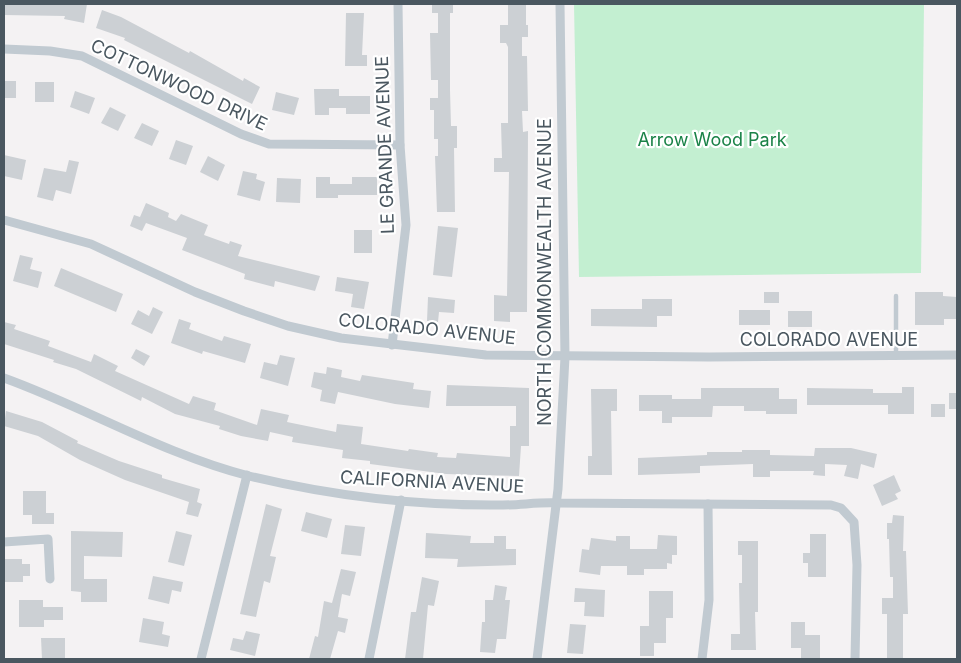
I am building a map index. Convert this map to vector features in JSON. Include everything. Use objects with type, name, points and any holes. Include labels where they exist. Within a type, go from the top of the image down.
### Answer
[{"type":"street","name":"LE GRANDE AVENUE","points":[[392,345],[406,225],[400,145],[398,4]]},
{"type":"street","name":"NORTH COMMONWEALTH AVENUE","points":[[537,659],[558,488],[565,356],[560,4]]},
{"type":"street","name":"COTTONWOOD DRIVE","points":[[4,49],[50,51],[82,56],[263,143],[286,146],[400,145]]},
{"type":"street","name":"COLORADO AVENUE","points":[[4,220],[92,244],[196,292],[288,326],[341,338],[486,355],[957,356]]},
{"type":"street","name":"CALIFORNIA AVENUE","points":[[4,378],[50,395],[124,430],[196,460],[247,475],[353,497],[501,505],[555,502],[831,505],[841,508],[854,522],[857,565],[854,659]]},
{"type":"street","points":[[201,659],[247,475]]},
{"type":"street","points":[[369,659],[401,500]]},
{"type":"street","points":[[702,659],[708,600],[708,504]]},
{"type":"street","points":[[4,542],[48,539],[50,579]]},
{"type":"lane","points":[[896,296],[896,356]]},
{"type":"green space","name":"Arrow Wood Park","points":[[574,4],[924,4],[921,273],[579,277]]},
{"type":"building","points":[[4,4],[87,4],[84,23],[64,19],[65,16],[4,15]]},
{"type":"building","points":[[432,4],[453,4],[453,13],[450,13],[450,90],[451,126],[457,126],[457,148],[454,148],[455,212],[437,212],[435,156],[438,156],[438,139],[434,139],[434,110],[430,110],[430,98],[438,98],[438,80],[431,80],[430,33],[438,33],[438,13],[432,13]]},
{"type":"building","points":[[508,4],[526,4],[526,25],[528,25],[528,37],[522,37],[522,56],[527,56],[528,111],[522,111],[523,132],[528,131],[527,312],[510,312],[510,322],[494,321],[494,295],[507,296],[509,172],[494,172],[494,158],[502,158],[501,123],[508,123],[508,47],[506,43],[500,43],[500,25],[508,25]]},
{"type":"building","points":[[102,10],[121,17],[189,53],[190,51],[243,81],[244,78],[260,87],[252,104],[124,40],[125,38],[96,28]]},
{"type":"building","points":[[346,13],[364,13],[362,55],[367,55],[367,66],[345,66]]},
{"type":"building","points":[[4,81],[16,81],[16,98],[4,98]]},
{"type":"building","points":[[35,82],[54,82],[54,102],[35,102]]},
{"type":"building","points":[[314,89],[339,89],[339,96],[370,96],[370,114],[346,114],[346,108],[329,108],[329,115],[315,115]]},
{"type":"building","points":[[75,91],[95,98],[89,114],[70,107]]},
{"type":"building","points":[[276,92],[299,98],[294,115],[272,110]]},
{"type":"building","points":[[110,107],[126,115],[118,131],[101,123]]},
{"type":"building","points":[[142,123],[159,131],[152,146],[134,138]]},
{"type":"building","points":[[176,140],[193,146],[186,165],[169,159]]},
{"type":"building","points":[[4,155],[26,160],[22,180],[4,176]]},
{"type":"building","points":[[208,156],[225,165],[218,181],[200,172]]},
{"type":"building","points":[[69,160],[79,162],[71,194],[56,190],[53,201],[37,197],[44,168],[66,172]]},
{"type":"building","points":[[243,171],[257,174],[256,179],[265,182],[260,201],[237,195]]},
{"type":"building","points":[[316,177],[330,177],[330,184],[352,184],[352,177],[377,177],[377,195],[338,195],[338,198],[316,198]]},
{"type":"building","points":[[277,178],[301,179],[300,203],[276,202]]},
{"type":"building","points":[[146,203],[169,213],[168,217],[176,221],[181,214],[208,225],[204,235],[229,244],[230,241],[242,245],[238,256],[320,276],[315,291],[275,281],[274,287],[244,279],[245,274],[182,250],[187,238],[146,223],[142,231],[130,226],[134,215],[140,217]]},
{"type":"building","points":[[438,226],[458,228],[452,277],[433,275]]},
{"type":"building","points":[[354,230],[372,230],[372,253],[354,253]]},
{"type":"building","points":[[20,255],[33,258],[30,269],[42,272],[38,288],[13,281]]},
{"type":"building","points":[[61,268],[123,294],[116,312],[54,286]]},
{"type":"building","points":[[337,277],[369,282],[364,309],[351,307],[353,294],[335,291]]},
{"type":"building","points":[[764,292],[779,292],[779,303],[764,303]]},
{"type":"building","points":[[915,292],[943,292],[943,296],[957,297],[957,319],[944,319],[944,325],[915,325]]},
{"type":"building","points":[[428,297],[455,300],[454,313],[439,312],[438,322],[427,321]]},
{"type":"building","points":[[642,299],[672,299],[672,316],[657,316],[657,327],[591,326],[591,309],[642,309]]},
{"type":"building","points":[[153,307],[163,312],[152,334],[131,324],[138,310],[149,316]]},
{"type":"building","points":[[739,310],[770,310],[770,325],[739,325]]},
{"type":"building","points":[[788,311],[812,311],[812,327],[788,327]]},
{"type":"building","points":[[179,319],[191,323],[189,329],[222,341],[224,336],[251,344],[245,363],[203,351],[202,354],[171,343]]},
{"type":"building","points":[[4,322],[16,325],[14,329],[50,341],[48,346],[91,362],[94,354],[118,366],[115,371],[189,404],[193,396],[216,403],[214,410],[257,425],[261,409],[289,415],[287,422],[336,432],[337,424],[363,427],[361,444],[438,453],[437,457],[456,458],[457,453],[510,457],[510,426],[516,426],[516,406],[446,406],[447,385],[529,388],[529,446],[521,446],[519,476],[446,474],[370,464],[370,461],[342,458],[343,450],[292,442],[293,437],[270,432],[268,441],[241,436],[219,429],[220,426],[175,414],[142,397],[141,401],[76,369],[4,344]]},
{"type":"building","points":[[136,349],[150,356],[144,366],[131,358]]},
{"type":"building","points":[[280,355],[295,358],[288,386],[260,378],[264,362],[277,365]]},
{"type":"building","points":[[327,367],[342,370],[341,377],[360,381],[362,375],[414,383],[413,389],[431,391],[429,408],[395,404],[338,392],[335,404],[320,401],[322,390],[311,387],[314,372],[326,374]]},
{"type":"building","points":[[902,387],[914,387],[914,414],[888,414],[888,405],[807,405],[807,388],[873,389],[873,393],[902,393]]},
{"type":"building","points":[[701,388],[779,388],[779,399],[797,399],[797,414],[766,414],[766,411],[744,411],[744,406],[713,406],[712,417],[672,417],[672,423],[662,423],[662,411],[639,411],[639,395],[672,395],[672,399],[701,399]]},
{"type":"building","points":[[591,389],[617,389],[617,411],[611,411],[612,475],[588,475],[588,456],[592,456]]},
{"type":"building","points":[[949,393],[957,393],[957,409],[949,409]]},
{"type":"building","points":[[931,404],[945,404],[945,417],[931,417]]},
{"type":"building","points":[[6,411],[42,422],[78,441],[77,443],[119,461],[162,475],[162,478],[200,489],[197,502],[202,504],[198,517],[186,514],[189,502],[125,480],[80,460],[38,436],[4,426]]},
{"type":"building","points":[[815,448],[851,448],[877,454],[874,468],[861,464],[858,479],[844,476],[847,465],[825,464],[825,476],[813,475],[814,471],[770,471],[770,477],[753,477],[753,464],[700,466],[700,473],[638,475],[638,458],[707,455],[707,452],[742,452],[742,450],[770,450],[770,455],[814,456]]},
{"type":"building","points":[[894,475],[901,491],[895,494],[898,499],[882,506],[873,485]]},
{"type":"building","points":[[23,491],[46,491],[46,513],[54,513],[54,524],[32,524],[32,515],[23,515]]},
{"type":"building","points":[[266,504],[282,509],[270,556],[276,557],[270,583],[264,581],[256,617],[240,614]]},
{"type":"building","points":[[306,512],[332,519],[327,538],[301,531]]},
{"type":"building","points":[[893,515],[904,516],[903,551],[906,551],[908,614],[903,614],[903,659],[887,659],[887,614],[882,614],[882,598],[893,598],[893,577],[890,577],[887,523],[892,523]]},
{"type":"building","points":[[345,525],[365,527],[361,556],[341,554]]},
{"type":"building","points":[[71,531],[123,532],[122,557],[84,556],[84,579],[107,579],[107,602],[81,602],[81,592],[71,591]]},
{"type":"building","points":[[176,531],[192,535],[184,566],[168,562]]},
{"type":"building","points":[[426,533],[471,536],[470,543],[494,543],[494,536],[506,536],[506,549],[516,549],[516,565],[457,567],[458,559],[425,558]]},
{"type":"building","points":[[810,534],[826,534],[826,577],[808,577],[808,563],[803,563],[803,553],[810,553]]},
{"type":"building","points":[[658,535],[677,536],[677,555],[672,555],[672,564],[667,563],[667,569],[644,569],[644,575],[627,575],[627,566],[601,566],[600,575],[579,572],[582,549],[589,550],[591,538],[616,541],[616,536],[630,536],[630,549],[657,549]]},
{"type":"building","points":[[738,541],[758,541],[758,612],[755,612],[756,650],[731,650],[731,634],[740,634],[739,583],[742,583],[742,555],[738,555]]},
{"type":"building","points":[[4,559],[22,559],[22,564],[30,564],[30,576],[23,576],[23,582],[4,582]]},
{"type":"building","points":[[341,569],[356,572],[350,596],[342,594],[338,617],[348,619],[345,633],[338,631],[330,659],[309,659],[315,636],[318,637],[324,601],[332,603]]},
{"type":"building","points":[[153,576],[183,582],[181,592],[172,590],[169,604],[148,599]]},
{"type":"building","points":[[422,577],[439,581],[434,606],[428,605],[423,659],[405,659],[411,612],[416,612]]},
{"type":"building","points":[[495,585],[507,587],[505,600],[510,600],[506,639],[497,639],[495,653],[480,652],[482,622],[485,622],[485,600],[493,600]]},
{"type":"building","points":[[575,588],[605,590],[604,617],[584,616],[585,602],[574,602]]},
{"type":"building","points":[[649,591],[673,591],[673,618],[666,618],[666,643],[654,643],[654,656],[640,656],[640,626],[649,626]]},
{"type":"building","points":[[19,600],[43,600],[43,607],[63,607],[63,620],[44,620],[44,627],[19,627]]},
{"type":"building","points":[[143,618],[164,622],[162,634],[170,636],[168,647],[139,642]]},
{"type":"building","points":[[791,622],[805,622],[805,635],[820,635],[820,659],[801,659],[801,648],[791,648]]},
{"type":"building","points":[[570,624],[586,625],[583,654],[567,653]]},
{"type":"building","points":[[246,631],[260,634],[255,656],[230,650],[233,638],[243,640]]},
{"type":"building","points":[[41,638],[65,638],[65,659],[42,659]]}]
